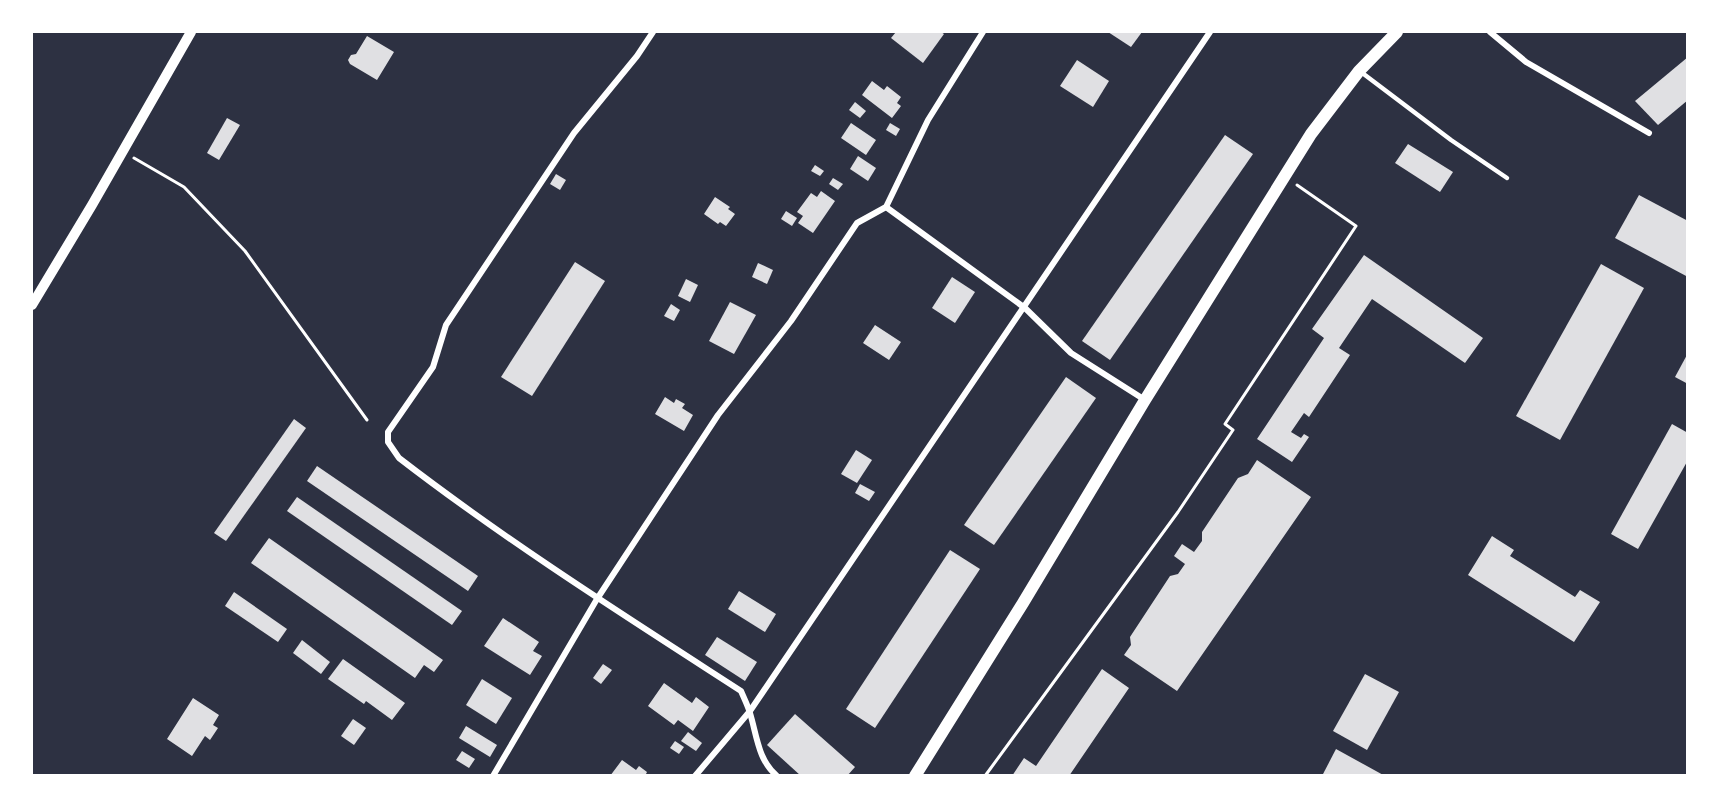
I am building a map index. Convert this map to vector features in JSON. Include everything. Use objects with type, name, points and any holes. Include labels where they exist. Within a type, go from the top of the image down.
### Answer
[{"type":"main road","points":[[915,776],[1311,134],[1359,71],[1397,32]]},
{"type":"street","points":[[32,305],[191,32]]},
{"type":"street","points":[[652,32],[638,56],[574,134],[446,325],[433,367],[388,432],[388,442],[399,458],[597,599],[741,691],[750,711],[761,755],[768,769],[777,776]]},
{"type":"street","points":[[493,776],[597,599],[718,415],[791,321],[857,223],[886,207],[928,120],[983,32]]},
{"type":"street","points":[[695,776],[750,711],[1210,32]]},
{"type":"street","points":[[1490,32],[1526,62],[1649,133]]},
{"type":"street","points":[[886,207],[1025,308],[1071,353],[1145,400]]},
{"type":"lane","points":[[1359,71],[1451,140],[1507,178]]},
{"type":"path","points":[[122,152],[184,187],[195,196],[245,251],[367,420]]},
{"type":"path","points":[[985,776],[1178,512],[1233,430],[1225,424],[1356,226],[1285,177]]},
{"type":"building","points":[[896,32],[941,32],[944,34],[923,63],[891,38]]},
{"type":"building","points":[[1108,32],[1142,32],[1131,47]]},
{"type":"building","points":[[367,36],[394,52],[377,80],[350,64],[348,60],[351,55],[356,54]]},
{"type":"building","points":[[1688,57],[1688,100],[1658,125],[1635,101]]},
{"type":"building","points":[[1077,60],[1109,81],[1093,107],[1060,86]]},
{"type":"building","points":[[872,81],[884,90],[887,86],[901,97],[897,103],[901,106],[892,118],[862,95]]},
{"type":"building","points":[[855,102],[866,111],[860,118],[849,110]]},
{"type":"building","points":[[227,118],[240,125],[219,160],[207,153]]},
{"type":"building","points":[[851,123],[876,140],[866,155],[841,138]]},
{"type":"building","points":[[890,123],[900,129],[896,136],[886,130]]},
{"type":"building","points":[[1225,135],[1253,154],[1110,360],[1082,341]]},
{"type":"building","points":[[1408,144],[1453,172],[1440,192],[1395,163]]},
{"type":"building","points":[[858,156],[876,168],[868,181],[850,169]]},
{"type":"building","points":[[815,165],[824,171],[820,176],[811,171]]},
{"type":"building","points":[[556,174],[566,180],[560,190],[550,184]]},
{"type":"building","points":[[833,178],[843,184],[838,190],[829,184]]},
{"type":"building","points":[[821,191],[835,201],[813,233],[798,223],[803,216],[797,212],[811,193],[817,197]]},
{"type":"building","points":[[1639,195],[1688,221],[1688,277],[1615,238]]},
{"type":"building","points":[[715,197],[730,207],[728,209],[735,214],[726,226],[720,222],[718,224],[704,214]]},
{"type":"building","points":[[786,211],[797,218],[792,226],[781,219]]},
{"type":"building","points":[[1364,255],[1483,338],[1465,363],[1372,299],[1339,348],[1350,355],[1309,417],[1304,413],[1291,432],[1301,438],[1304,434],[1309,437],[1292,462],[1257,439],[1324,338],[1312,329]]},
{"type":"building","points":[[575,262],[605,281],[532,396],[501,377]]},
{"type":"building","points":[[758,263],[773,270],[767,284],[752,277]]},
{"type":"building","points":[[1601,264],[1644,288],[1560,440],[1516,416]]},
{"type":"building","points":[[952,277],[975,292],[955,323],[932,308]]},
{"type":"building","points":[[686,279],[698,285],[690,302],[678,296]]},
{"type":"building","points":[[730,302],[756,315],[734,354],[709,341]]},
{"type":"building","points":[[671,304],[680,310],[674,321],[664,316]]},
{"type":"building","points":[[875,325],[901,342],[889,360],[863,343]]},
{"type":"building","points":[[1688,353],[1688,384],[1675,377]]},
{"type":"building","points":[[1066,377],[1096,398],[994,545],[964,525]]},
{"type":"building","points":[[665,397],[674,403],[676,399],[685,404],[682,408],[693,415],[684,431],[655,414]]},
{"type":"building","points":[[294,419],[306,428],[226,541],[214,533]]},
{"type":"building","points":[[1672,424],[1688,433],[1688,460],[1638,549],[1611,534]]},
{"type":"building","points":[[856,450],[872,460],[857,483],[841,474]]},
{"type":"building","points":[[1257,460],[1311,497],[1177,691],[1124,655],[1131,645],[1130,637],[1170,576],[1178,574],[1185,564],[1174,556],[1182,544],[1194,552],[1202,541],[1202,532],[1238,478],[1248,474]]},
{"type":"building","points":[[317,466],[478,576],[468,591],[307,481]]},
{"type":"building","points":[[860,484],[875,492],[869,501],[855,493]]},
{"type":"building","points":[[297,497],[462,611],[452,625],[287,511]]},
{"type":"building","points":[[1492,536],[1514,550],[1510,556],[1575,597],[1580,590],[1600,602],[1574,642],[1468,575]]},
{"type":"building","points":[[269,538],[443,660],[434,672],[424,665],[415,678],[251,563]]},
{"type":"building","points":[[950,550],[980,569],[875,728],[846,709]]},
{"type":"building","points":[[739,591],[776,614],[765,632],[728,609]]},
{"type":"building","points":[[234,592],[287,629],[278,642],[225,606]]},
{"type":"building","points":[[503,618],[539,642],[533,651],[542,656],[530,675],[484,646]]},
{"type":"building","points":[[717,637],[757,662],[745,681],[705,655]]},
{"type":"building","points":[[302,640],[330,662],[321,674],[293,653]]},
{"type":"building","points":[[343,659],[405,703],[392,720],[366,701],[364,704],[328,679]]},
{"type":"building","points":[[603,664],[612,670],[601,684],[593,678]]},
{"type":"building","points":[[1102,669],[1129,688],[1069,776],[1012,776],[1024,758],[1036,766]]},
{"type":"building","points":[[1365,674],[1399,692],[1367,750],[1333,731]]},
{"type":"building","points":[[482,679],[512,698],[496,724],[466,705]]},
{"type":"building","points":[[664,683],[692,703],[696,697],[709,707],[693,731],[678,720],[674,725],[648,706]]},
{"type":"building","points":[[193,698],[219,715],[213,725],[218,728],[210,740],[205,736],[192,756],[167,739]]},
{"type":"building","points":[[795,714],[855,767],[847,776],[801,776],[767,745]]},
{"type":"building","points":[[353,719],[366,728],[354,745],[341,736]]},
{"type":"building","points":[[466,726],[497,745],[490,757],[459,738]]},
{"type":"building","points":[[688,732],[702,743],[696,751],[681,741]]},
{"type":"building","points":[[675,741],[684,747],[679,754],[670,748]]},
{"type":"building","points":[[1336,749],[1385,776],[1322,776]]},
{"type":"building","points":[[462,751],[475,759],[469,768],[456,760]]},
{"type":"building","points":[[622,760],[636,770],[639,766],[647,772],[645,776],[610,776]]}]
